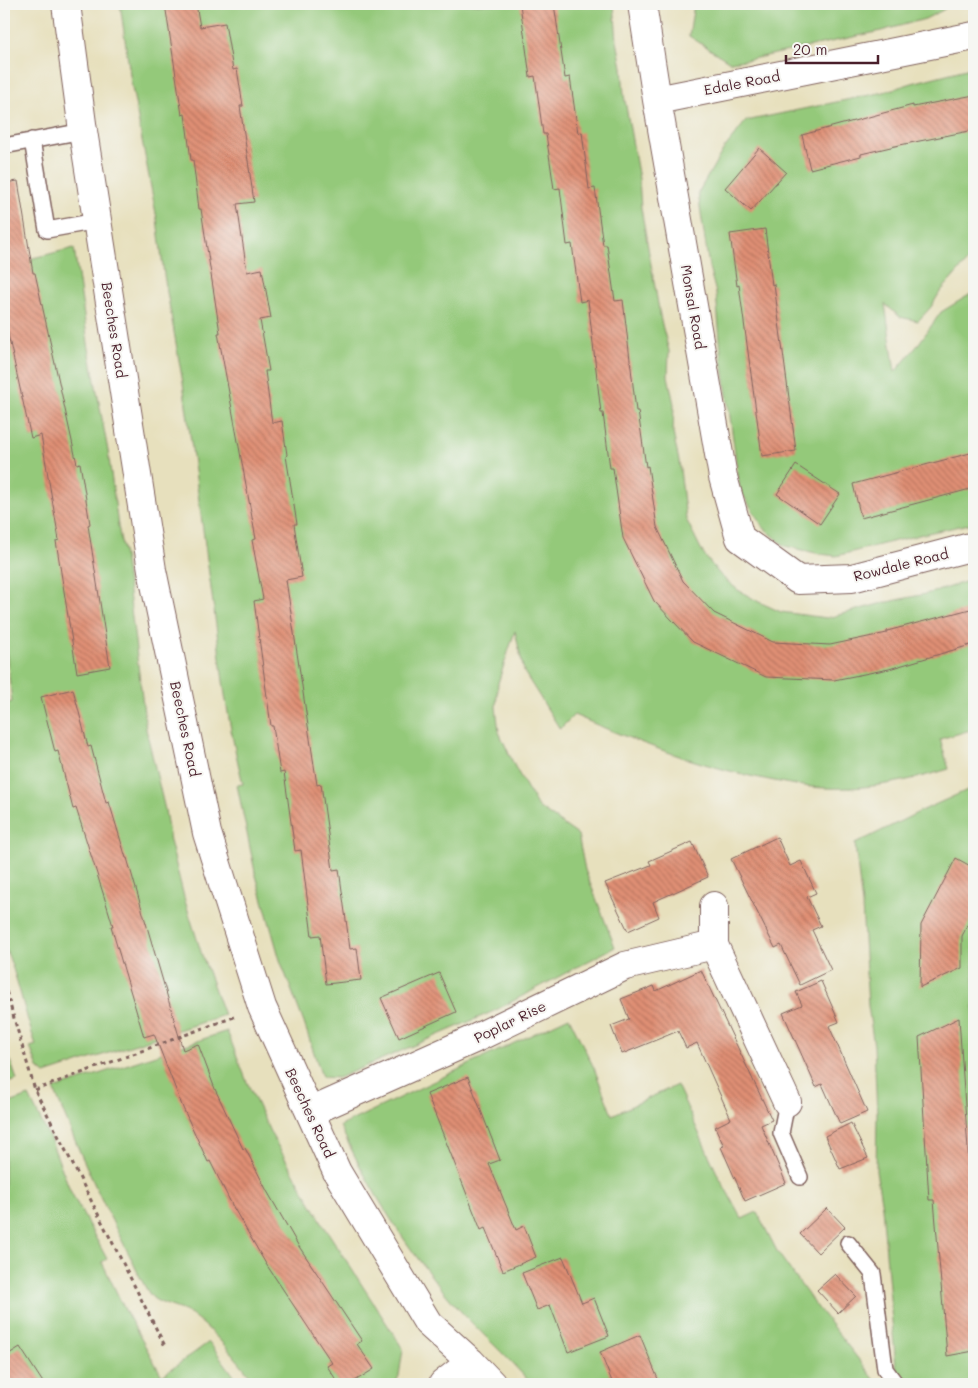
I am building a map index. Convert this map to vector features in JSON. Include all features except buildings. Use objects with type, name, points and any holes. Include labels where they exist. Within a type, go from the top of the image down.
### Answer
[{"type":"street","name":"Beeches Road","points":[[66,4],[82,130],[152,570],[205,823],[262,1007],[337,1172],[428,1323],[472,1362],[492,1384]]},
{"type":"street","name":"Monsal Road","points":[[642,4],[723,477],[740,538],[798,580]]},
{"type":"street","name":"Edale Road","points":[[657,100],[974,36]]},
{"type":"street","name":"Rowdale Road","points":[[798,580],[852,578],[974,546]]},
{"type":"street","points":[[714,906],[714,945],[787,1102]]},
{"type":"street","name":"Poplar Rise","points":[[310,1112],[474,1039],[625,966],[714,945]]},
{"type":"street","points":[[443,1384],[472,1362]]},
{"type":"lane","points":[[4,146],[82,130]]},
{"type":"lane","points":[[32,140],[47,230],[97,221]]},
{"type":"lane","points":[[787,1102],[781,1133],[800,1177]]},
{"type":"lane","points":[[848,1243],[874,1274],[885,1369],[896,1384]]},
{"type":"path","points":[[4,984],[35,1090],[166,1348]]},
{"type":"path","points":[[35,1090],[262,1007]]},
{"type":"green space","points":[[120,4],[614,4],[624,95],[639,179],[641,208],[661,321],[669,351],[668,376],[674,404],[673,433],[679,461],[686,519],[704,555],[721,576],[738,590],[781,612],[827,618],[934,592],[974,579],[974,729],[940,739],[949,769],[903,781],[872,786],[856,788],[816,787],[788,784],[705,764],[639,742],[574,715],[560,729],[524,672],[515,631],[498,683],[496,707],[499,732],[515,767],[538,807],[578,835],[585,870],[615,947],[494,1011],[338,1078],[322,1077],[280,960],[255,872],[237,785],[243,784],[225,694],[183,383],[164,275],[157,219],[131,82]]},
{"type":"green space","points":[[694,4],[951,4],[925,19],[881,31],[730,62],[689,36]]},
{"type":"green space","points":[[974,67],[974,254],[940,292],[931,307],[918,321],[900,317],[885,304],[895,372],[917,346],[941,312],[974,292],[974,523],[836,556],[785,546],[763,527],[740,490],[721,351],[716,293],[709,267],[698,193],[723,150],[746,121],[884,92]]},
{"type":"green space","points":[[74,248],[125,561],[146,729],[185,901],[224,1015],[45,1074],[38,1068],[30,1047],[36,1045],[4,945],[4,704],[12,702],[4,644],[4,265]]},
{"type":"green space","points":[[974,787],[974,1384],[907,1384],[896,1367],[882,1207],[876,1171],[877,1114],[874,1046],[868,1006],[862,905],[855,844]]},
{"type":"green space","points":[[569,1017],[594,1068],[612,1115],[677,1085],[717,1173],[742,1219],[757,1212],[778,1253],[811,1299],[878,1384],[531,1384],[470,1321],[433,1279],[376,1195],[340,1126]]},
{"type":"green space","points":[[227,1031],[247,1082],[271,1134],[326,1229],[403,1349],[399,1376],[395,1384],[256,1384],[234,1356],[205,1325],[188,1313],[160,1302],[150,1295],[100,1195],[71,1132],[54,1089]]},
{"type":"green space","points":[[4,1042],[17,1080],[4,1084]]},
{"type":"green space","points":[[29,1096],[51,1141],[71,1192],[107,1259],[102,1262],[125,1310],[162,1376],[209,1342],[240,1384],[4,1384],[4,1105]]}]
